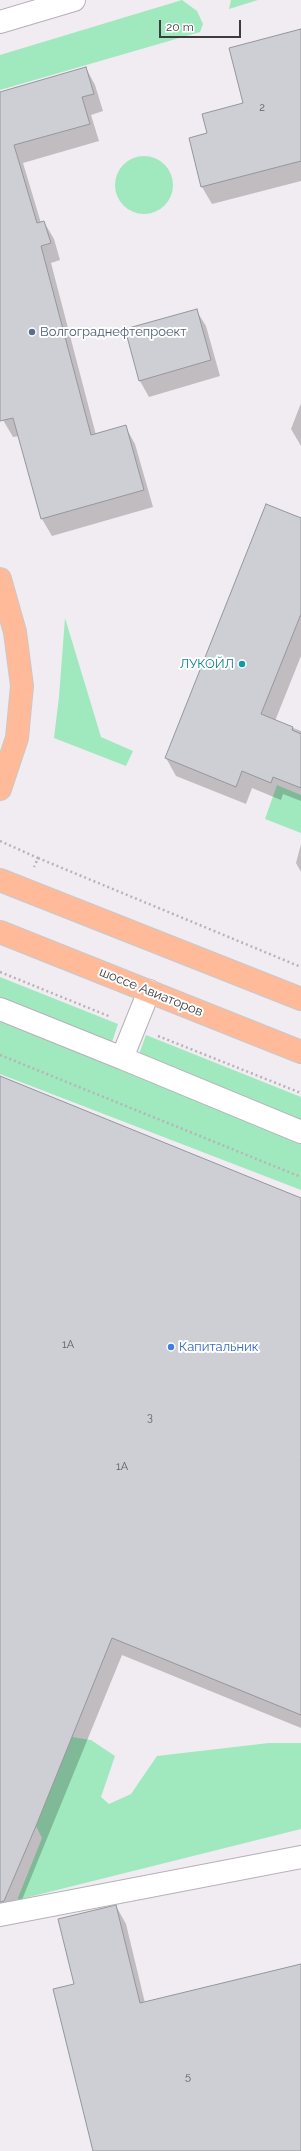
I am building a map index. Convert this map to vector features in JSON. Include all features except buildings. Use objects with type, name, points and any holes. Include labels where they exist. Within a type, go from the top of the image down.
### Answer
[{"type":"main road","points":[[0,579],[15,632],[22,686],[17,738],[0,789]]},
{"type":"main road","points":[[0,880],[301,999]]},
{"type":"main road","name":"шоссе Авиаторов","points":[[0,932],[301,1052]]},
{"type":"street","points":[[0,22],[74,0]]},
{"type":"street","points":[[122,1058],[149,991]]},
{"type":"street","points":[[0,1009],[301,1132]]},
{"type":"street","points":[[0,1915],[301,1857]]},
{"type":"path","points":[[38,858],[301,967]]},
{"type":"path","points":[[0,1055],[301,1177]]},
{"type":"green space","points":[[182,0],[197,11],[203,24],[200,32],[0,90],[0,55]]},
{"type":"green space","points":[[231,0],[258,0],[229,9]]},
{"type":"green space","points":[[144,156],[160,161],[168,169],[173,185],[168,201],[160,209],[144,214],[128,209],[120,201],[115,185],[120,169],[128,161]]},
{"type":"green space","points":[[65,618],[101,737],[133,751],[126,766],[54,738],[59,697]]},
{"type":"green space","points":[[277,785],[301,795],[301,833],[265,819]]},
{"type":"green space","points":[[0,977],[118,1024],[111,1045],[0,999]]},
{"type":"green space","points":[[0,1022],[301,1141],[301,1190],[0,1074]]},
{"type":"green space","points":[[146,1035],[301,1097],[301,1122],[138,1057]]},
{"type":"green space","points":[[72,1737],[91,1740],[115,1756],[101,1797],[109,1804],[131,1794],[157,1756],[269,1743],[301,1743],[301,1829],[17,1900],[42,1838],[36,1826]]},
{"type":"place","name":"Волгограднефтепроект","points":[[32,332]]},
{"type":"place","name":"ЛУКОЙЛ","points":[[242,664]]},
{"type":"place","name":"Капитальник","points":[[171,1347]]}]
